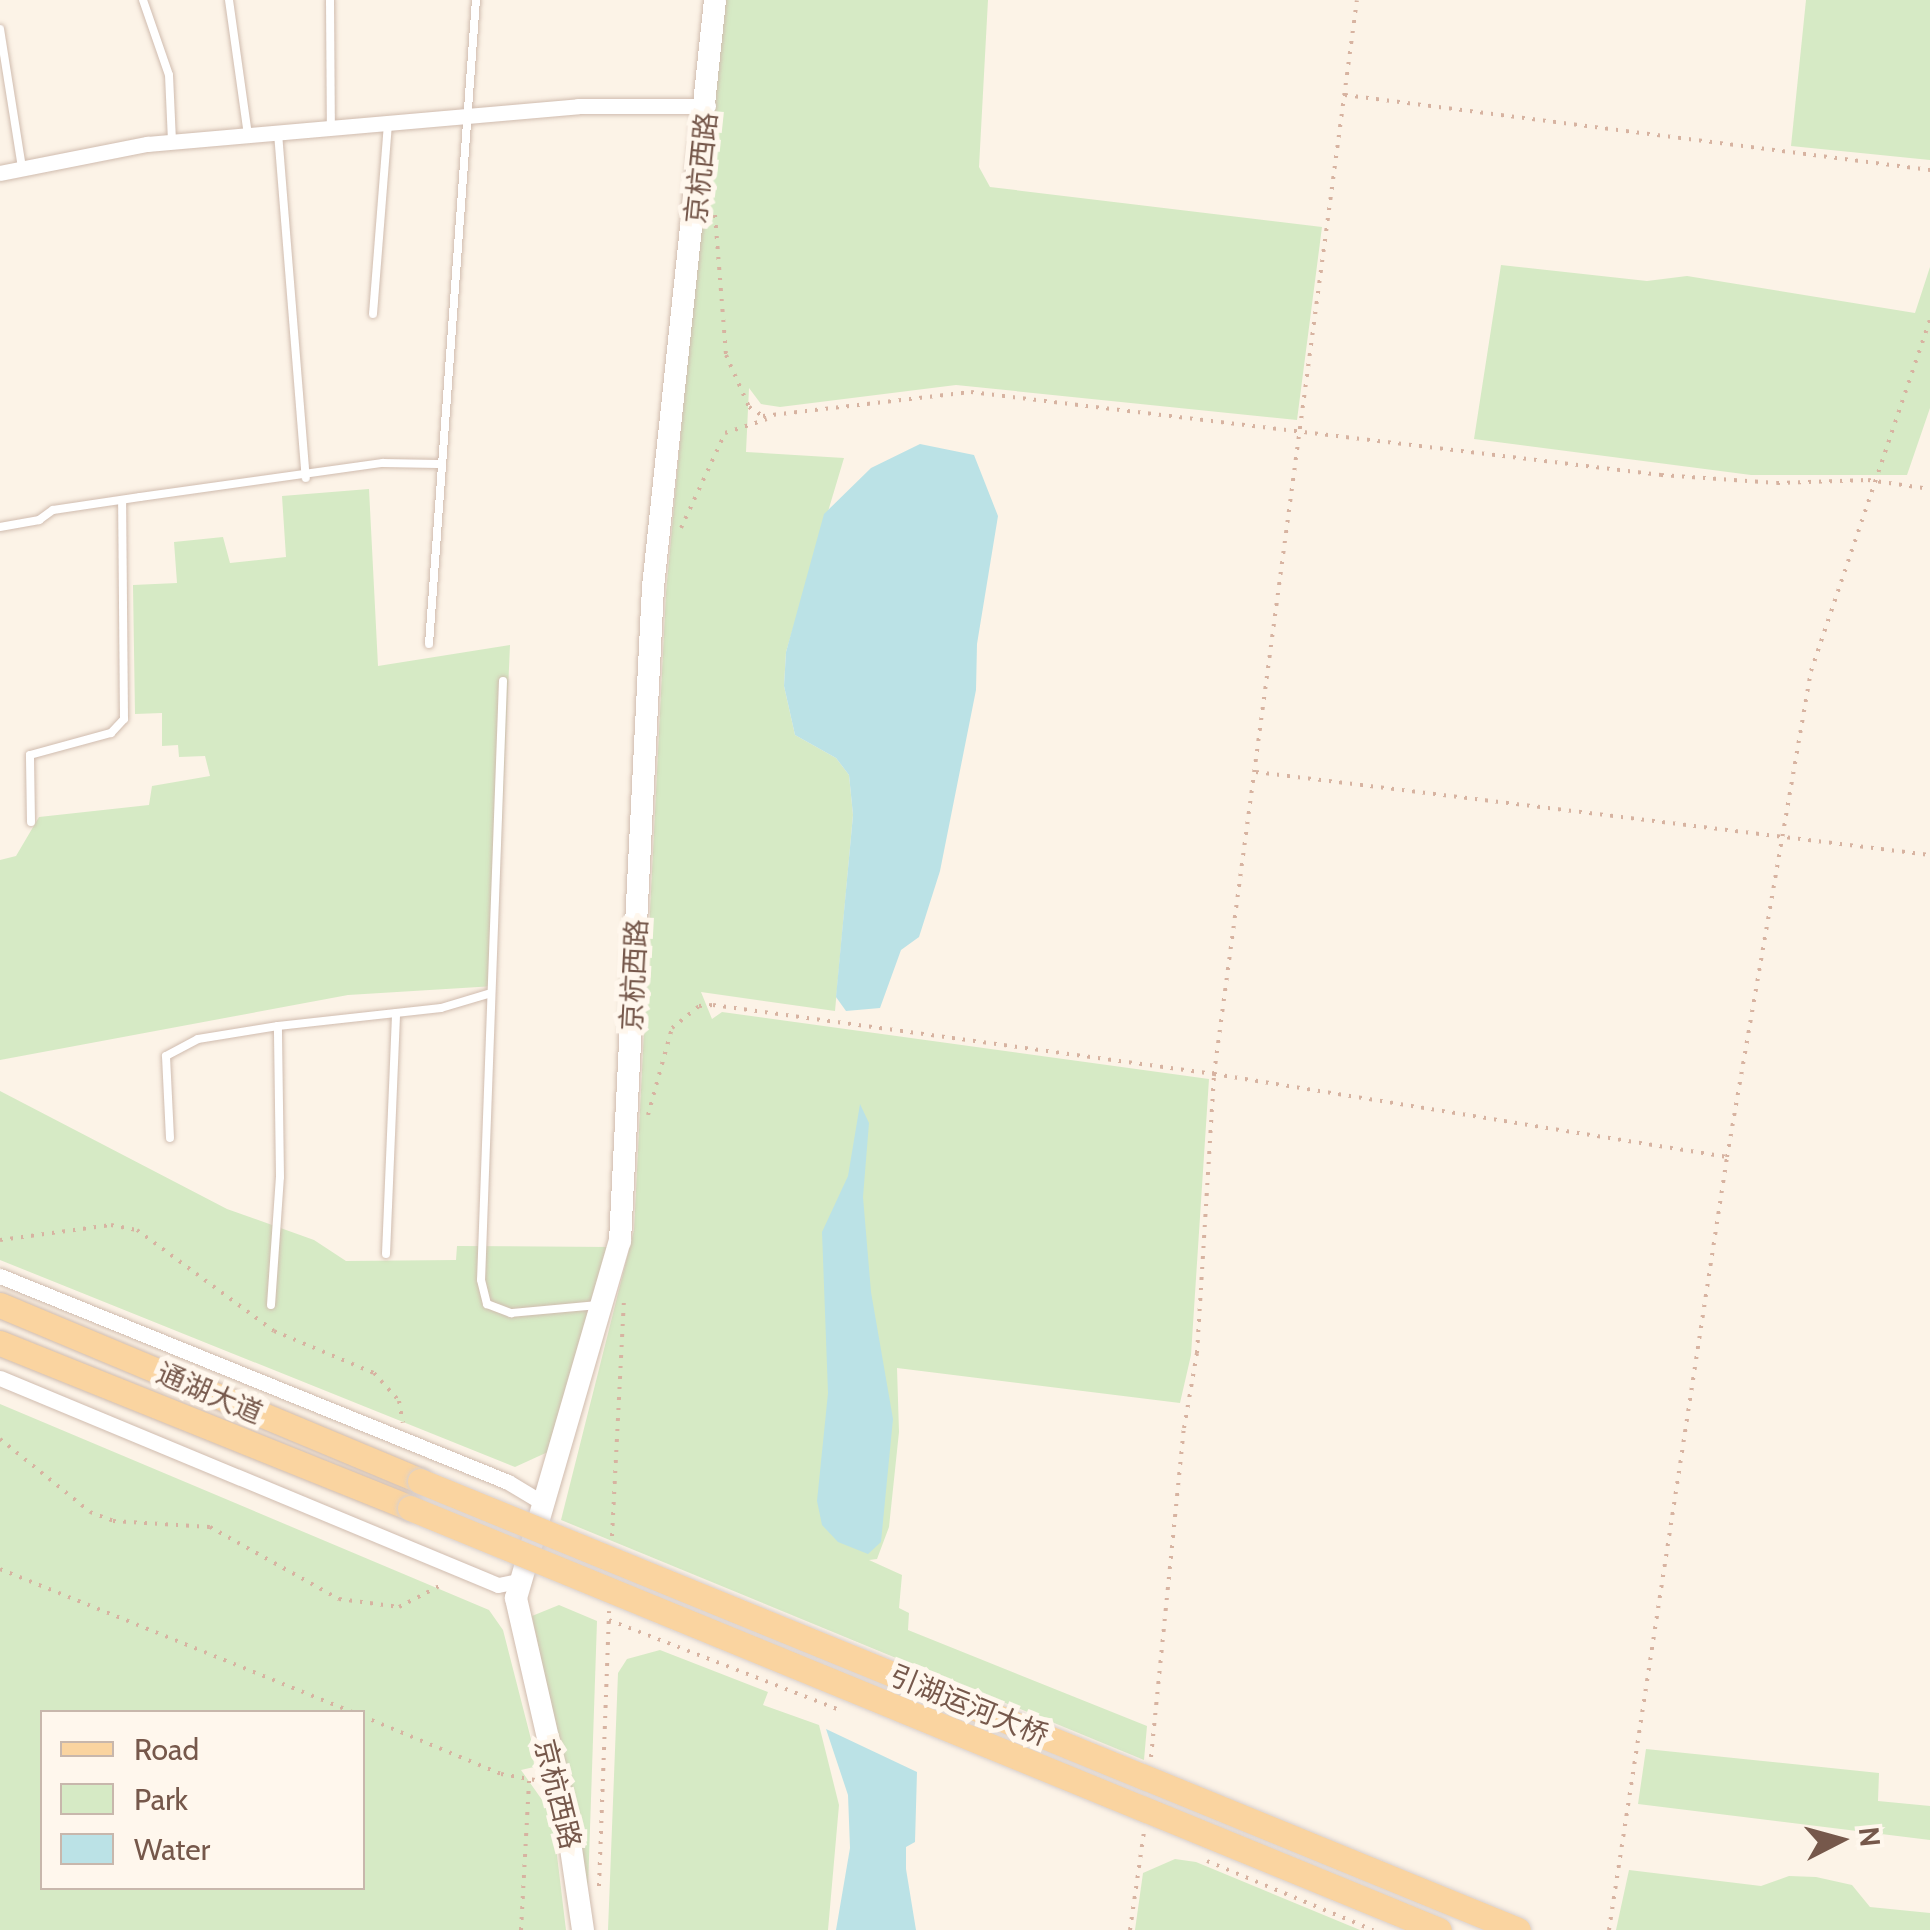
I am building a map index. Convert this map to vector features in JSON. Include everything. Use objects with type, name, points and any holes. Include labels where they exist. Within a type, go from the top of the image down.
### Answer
[{"type":"main road","name":"京杭西路","points":[[583,1930],[556,1779],[520,1626],[518,1581],[620,1242],[653,587],[708,106],[714,0]]},
{"type":"main road","name":"通湖大道","points":[[0,1305],[420,1480]]},
{"type":"main road","name":"通湖大道","points":[[0,1343],[410,1508]]},
{"type":"main road","name":"引湖运河大桥","points":[[420,1480],[1518,1930]]},
{"type":"main road","name":"引湖运河大桥","points":[[410,1508],[1439,1930]]},
{"type":"street","points":[[0,172],[172,142],[578,106],[708,106]]},
{"type":"street","points":[[0,1276],[508,1482],[543,1503]]},
{"type":"street","points":[[0,1378],[498,1585],[518,1581]]},
{"type":"lane","points":[[142,0],[168,75],[172,142]]},
{"type":"lane","points":[[229,0],[248,136]]},
{"type":"lane","points":[[330,0],[331,128]]},
{"type":"lane","points":[[429,644],[438,464],[476,0]]},
{"type":"lane","points":[[0,29],[22,168]]},
{"type":"lane","points":[[374,314],[388,124]]},
{"type":"lane","points":[[278,133],[306,478]]},
{"type":"lane","points":[[0,527],[40,520],[53,510],[306,478],[383,462],[438,464]]},
{"type":"lane","points":[[30,822],[30,755],[111,733],[124,719],[122,501]]},
{"type":"lane","points":[[503,681],[483,1294],[487,1304],[511,1314],[602,1304]]},
{"type":"lane","points":[[170,1138],[166,1056],[198,1039],[396,1013],[491,993]]},
{"type":"lane","points":[[386,1254],[396,1013]]},
{"type":"lane","points":[[271,1305],[280,1177],[278,1026]]},
{"type":"path","points":[[1149,1776],[1184,1428],[1197,1353],[1214,1074],[1357,0]]},
{"type":"path","points":[[1345,96],[1930,170]]},
{"type":"path","points":[[714,199],[726,355],[749,408],[776,417]]},
{"type":"path","points":[[1609,1930],[1727,1157],[1811,672],[1930,320]]},
{"type":"path","points":[[677,536],[725,433],[744,422],[971,392],[1302,427],[1661,475],[1776,483],[1875,480],[1930,489]]},
{"type":"path","points":[[1256,772],[1930,855]]},
{"type":"path","points":[[646,1128],[672,1028],[698,1006],[1214,1074],[1727,1157]]},
{"type":"path","points":[[0,1240],[111,1224],[137,1230],[274,1330],[374,1373],[399,1401],[402,1428]]},
{"type":"path","points":[[612,1552],[624,1296]]},
{"type":"path","points":[[0,1439],[90,1512],[113,1521],[210,1527],[353,1603],[399,1607],[424,1599],[454,1574]]},
{"type":"path","points":[[0,1569],[349,1710]]},
{"type":"path","points":[[599,1891],[610,1603]]},
{"type":"path","points":[[609,1620],[858,1717]]},
{"type":"path","points":[[365,1717],[529,1780],[556,1779]]},
{"type":"path","points":[[522,1930],[529,1780]]},
{"type":"path","points":[[1130,1930],[1146,1814]]},
{"type":"path","points":[[1126,1826],[1161,1841]]},
{"type":"path","points":[[1196,1856],[1373,1930]]},
{"type":"green space","points":[[721,0],[988,0],[979,167],[990,187],[1322,227],[1297,420],[956,385],[780,407],[761,404],[749,388],[746,452],[844,458],[786,652],[784,686],[795,735],[836,758],[849,775],[853,815],[835,1011],[701,992],[712,1019],[722,1012],[1209,1079],[1191,1355],[1180,1403],[897,1368],[899,1432],[889,1527],[877,1559],[869,1560],[902,1575],[899,1608],[909,1613],[908,1630],[1147,1726],[1144,1760],[561,1520],[634,1230],[666,593]]},
{"type":"green space","points":[[1806,0],[1930,0],[1930,160],[1791,146]]},
{"type":"green space","points":[[1501,265],[1647,281],[1687,276],[1915,313],[1930,267],[1930,408],[1907,475],[1751,475],[1474,439]]},
{"type":"green space","points":[[369,489],[378,666],[510,645],[495,986],[348,995],[0,1060],[0,860],[16,856],[39,817],[149,805],[152,786],[210,776],[205,756],[179,757],[178,745],[162,746],[162,713],[135,714],[133,585],[177,583],[174,542],[223,537],[230,563],[286,557],[282,496]]},
{"type":"green space","points":[[0,1091],[227,1209],[314,1240],[346,1261],[456,1260],[457,1246],[610,1247],[550,1451],[515,1467],[0,1260]]},
{"type":"green space","points":[[0,1404],[489,1610],[503,1630],[533,1747],[534,1767],[521,1770],[552,1814],[566,1930],[0,1930]]},
{"type":"green space","points":[[559,1605],[597,1621],[588,1888],[532,1616]]},
{"type":"green space","points":[[660,1650],[768,1692],[763,1705],[819,1725],[839,1805],[828,1930],[608,1930],[618,1673],[627,1659]]},
{"type":"green space","points":[[1646,1749],[1879,1773],[1878,1801],[1930,1806],[1930,1840],[1638,1804]]},
{"type":"green space","points":[[1175,1859],[1196,1862],[1360,1930],[1135,1930],[1143,1873]]},
{"type":"green space","points":[[1629,1870],[1761,1886],[1789,1876],[1816,1877],[1852,1885],[1870,1907],[1930,1913],[1930,1930],[1616,1930]]},
{"type":"water","points":[[920,444],[974,455],[998,516],[977,644],[976,690],[940,871],[919,937],[901,950],[880,1008],[846,1011],[836,997],[853,815],[849,775],[836,758],[795,735],[784,686],[786,652],[824,514],[871,468]]},
{"type":"water","points":[[860,1104],[869,1123],[863,1197],[871,1292],[893,1419],[881,1542],[868,1554],[838,1542],[822,1525],[817,1501],[828,1393],[822,1232],[848,1176]]},
{"type":"water","points":[[826,1729],[917,1772],[915,1842],[906,1847],[916,1930],[836,1930],[850,1848],[848,1795]]}]
